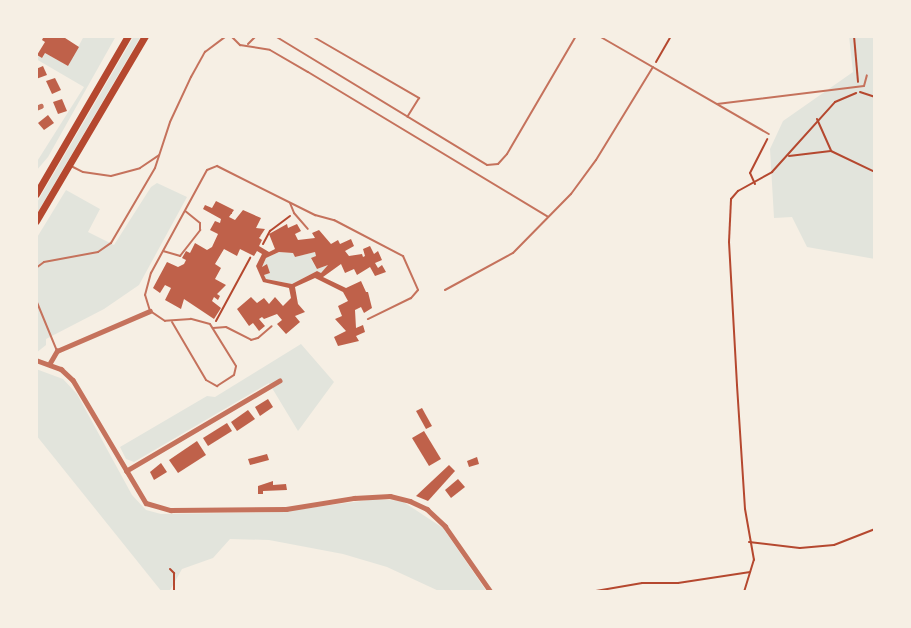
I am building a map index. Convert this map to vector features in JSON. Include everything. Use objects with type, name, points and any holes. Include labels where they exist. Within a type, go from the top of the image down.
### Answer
[{"type":"highway","points":[[36,194],[128,36]]},
{"type":"highway","points":[[36,221],[145,36]]},
{"type":"street","points":[[50,363],[57,351],[150,311]]},
{"type":"street","points":[[36,360],[50,363],[73,380],[146,503],[159,509],[286,508],[354,498],[390,496],[410,501],[427,509],[445,526],[492,592]]},
{"type":"street","points":[[126,471],[279,381]]},
{"type":"lane","points":[[36,268],[44,262],[98,252],[111,243],[159,156],[191,77],[205,52],[226,36]]},
{"type":"lane","points":[[231,36],[236,43],[270,50],[548,217]]},
{"type":"lane","points":[[248,44],[256,36]]},
{"type":"lane","points":[[275,36],[471,158],[487,165],[498,164],[507,154],[576,36]]},
{"type":"lane","points":[[312,36],[419,98],[407,117]]},
{"type":"lane","points":[[599,36],[769,134]]},
{"type":"lane","points":[[445,290],[513,253],[571,194],[596,160],[653,67]]},
{"type":"lane","points":[[717,104],[864,86],[867,75]]},
{"type":"lane","points":[[69,164],[83,172],[111,176],[140,168],[159,156]]},
{"type":"lane","points":[[172,322],[206,380],[217,386],[236,372],[212,328],[202,320],[172,322],[150,311],[145,286],[207,170],[217,166],[315,215],[334,220],[403,256],[418,290],[411,298],[368,319]]},
{"type":"lane","points":[[290,203],[294,213],[308,230]]},
{"type":"lane","points":[[163,250],[180,256],[200,230],[200,223],[185,211]]},
{"type":"lane","points":[[36,300],[57,351]]},
{"type":"lane","points":[[212,328],[226,327],[251,340],[258,338],[272,326]]},
{"type":"path","points":[[653,67],[671,36]]},
{"type":"path","points":[[854,36],[859,92]]},
{"type":"path","points":[[744,592],[754,560],[749,545],[729,242],[731,200],[738,190],[755,184],[789,156],[817,119],[835,102],[859,92],[875,96]]},
{"type":"path","points":[[817,119],[831,151]]},
{"type":"path","points":[[755,184],[750,173],[769,134]]},
{"type":"path","points":[[789,156],[831,151],[875,172]]},
{"type":"path","points":[[263,244],[270,231],[294,213]]},
{"type":"path","points":[[212,328],[250,258]]},
{"type":"path","points":[[749,545],[800,548],[834,545],[875,530]]},
{"type":"path","points":[[170,569],[174,573],[174,592]]},
{"type":"path","points":[[590,592],[642,583],[678,584],[750,572]]},
{"type":"shaded area","points":[[84,36],[116,36],[48,157],[36,171],[36,163],[84,87],[36,59],[36,52],[42,58],[45,53],[68,66]]},
{"type":"shaded area","points":[[134,36],[141,36],[36,215],[36,204]]},
{"type":"shaded area","points":[[849,36],[875,36],[875,259],[807,247],[792,217],[774,218],[770,149],[783,121],[853,72]]},
{"type":"shaded area","points":[[157,183],[187,197],[139,285],[104,309],[46,339],[46,345],[36,353],[36,239],[66,190],[100,209],[88,232],[114,245],[151,187]]},
{"type":"shaded area","points":[[279,252],[293,253],[295,257],[315,252],[316,256],[311,259],[317,269],[328,265],[321,273],[317,271],[292,284],[266,279],[264,275],[270,273],[267,264],[262,267],[266,258]]},
{"type":"shaded area","points":[[301,344],[334,382],[298,431],[269,383],[134,462],[126,459],[120,447],[207,396],[215,397]]},
{"type":"shaded area","points":[[36,369],[63,379],[77,394],[132,495],[146,510],[161,514],[279,512],[376,499],[402,501],[443,528],[487,592],[441,592],[387,567],[343,554],[269,540],[230,539],[213,558],[182,569],[169,592],[162,592],[36,435]]},
{"type":"building","points":[[44,36],[62,36],[79,47],[68,66],[45,53],[42,58],[37,55],[45,42],[42,40]]},
{"type":"building","points":[[43,66],[47,75],[36,79],[36,69]]},
{"type":"building","points":[[55,78],[61,90],[52,94],[46,81]]},
{"type":"building","points":[[62,99],[67,111],[58,114],[53,102]]},
{"type":"building","points":[[48,115],[54,123],[44,130],[38,123]]},
{"type":"building","points":[[216,201],[234,210],[229,217],[235,220],[243,210],[261,218],[256,228],[265,229],[259,238],[262,240],[259,246],[269,252],[275,249],[269,234],[287,224],[288,228],[297,224],[301,231],[295,234],[298,240],[315,238],[312,233],[319,230],[331,244],[338,240],[340,244],[351,239],[354,246],[345,251],[349,256],[362,254],[363,257],[365,256],[363,249],[370,246],[374,254],[378,251],[382,260],[375,263],[378,268],[382,265],[386,272],[375,276],[370,267],[357,275],[354,269],[345,273],[341,264],[323,277],[346,288],[361,281],[366,292],[368,292],[372,308],[364,313],[361,307],[355,310],[356,328],[363,325],[365,332],[356,336],[359,341],[338,346],[334,337],[346,331],[335,319],[342,316],[338,306],[348,301],[343,292],[315,278],[295,287],[298,304],[305,312],[295,316],[300,322],[286,334],[277,324],[282,320],[277,314],[259,319],[265,326],[259,331],[253,323],[249,326],[237,309],[251,297],[257,303],[264,298],[269,304],[275,297],[283,306],[291,298],[289,288],[263,282],[256,266],[262,254],[257,251],[254,256],[240,249],[237,256],[224,249],[215,264],[221,268],[215,279],[226,285],[217,294],[220,296],[218,300],[214,297],[212,301],[221,308],[214,319],[184,299],[181,309],[165,300],[171,288],[165,285],[160,293],[153,288],[167,262],[178,267],[184,264],[186,260],[182,258],[186,251],[190,253],[195,243],[207,250],[212,247],[218,234],[210,230],[215,221],[220,223],[221,219],[203,209],[205,205],[212,208]],"holes":[[[279,252],[293,253],[295,257],[315,252],[316,256],[311,258],[317,269],[328,265],[321,273],[317,271],[292,284],[266,279],[264,275],[270,273],[267,264],[262,267],[266,258]]]},
{"type":"building","points":[[268,399],[273,407],[260,416],[255,407]]},
{"type":"building","points":[[422,408],[432,426],[426,429],[416,411]]},
{"type":"building","points":[[248,410],[255,419],[237,431],[231,422]]},
{"type":"building","points":[[227,423],[232,431],[208,446],[203,438]]},
{"type":"building","points":[[424,431],[441,459],[429,466],[412,438]]},
{"type":"building","points":[[197,441],[206,455],[178,473],[169,460]]},
{"type":"building","points":[[267,454],[269,460],[250,465],[248,459]]},
{"type":"building","points":[[477,457],[479,464],[469,467],[467,461]]},
{"type":"building","points":[[161,463],[167,472],[154,480],[150,472]]},
{"type":"building","points":[[449,465],[455,471],[428,501],[416,496]]},
{"type":"building","points":[[458,479],[465,487],[451,498],[445,490]]},
{"type":"building","points":[[273,481],[273,485],[286,484],[287,490],[263,491],[263,494],[258,494],[258,486]]}]
